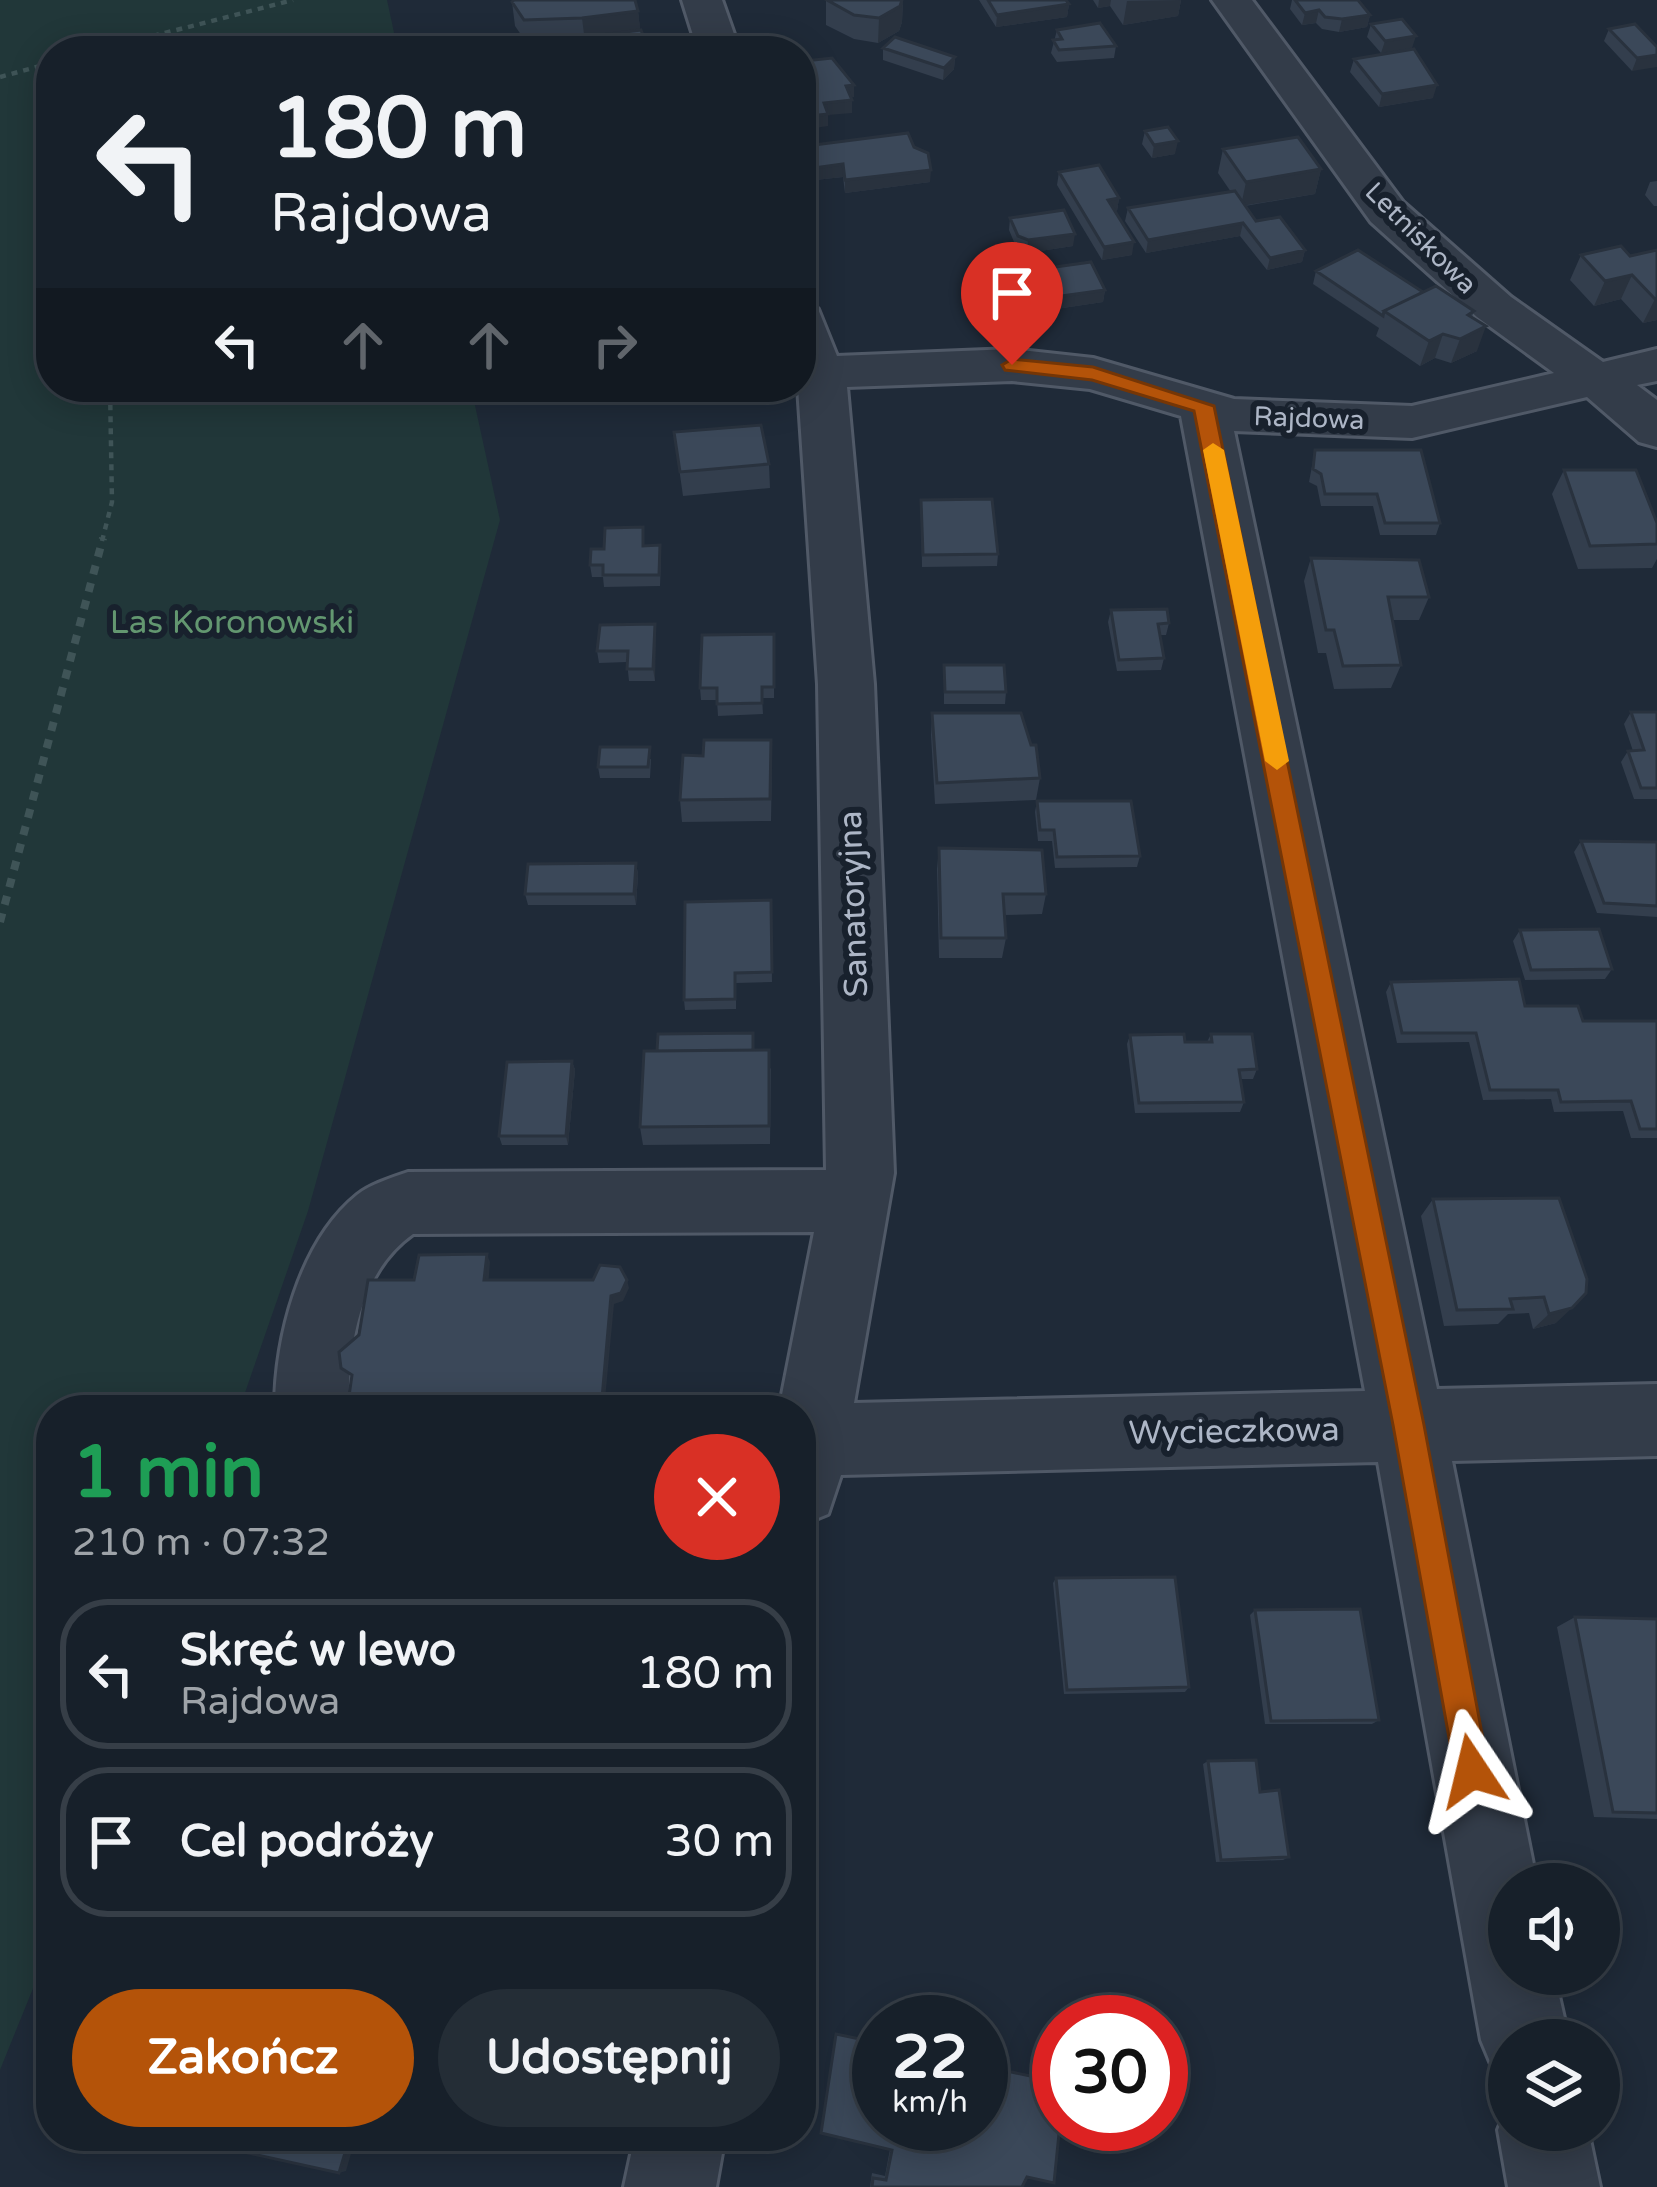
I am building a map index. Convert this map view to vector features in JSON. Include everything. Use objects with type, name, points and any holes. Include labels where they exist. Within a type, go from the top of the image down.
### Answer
[{"type":"street","points":[[701,0],[714,36]]},
{"type":"street","name":"Letniskowa","points":[[1232,0],[1387,212],[1457,279],[1657,430]]},
{"type":"street","name":"Rajdowa","points":[[816,347],[1093,374],[1233,416],[1412,422],[1657,365]]},
{"type":"street","name":"Sanatoryjna","points":[[816,365],[826,397],[846,684],[860,1173],[816,1410]]},
{"type":"street","points":[[1204,406],[1408,1425],[1490,1863]]},
{"type":"street","points":[[313,1395],[316,1347],[343,1262],[390,1207],[408,1202],[855,1201]]},
{"type":"street","name":"Wycieczkowa","points":[[816,1463],[1408,1425],[1657,1420]]},
{"type":"street","points":[[670,2187],[677,2151]]},
{"type":"street","points":[[1547,2151],[1554,2187]]},
{"type":"path","points":[[157,36],[293,0]]},
{"type":"path","points":[[0,77],[36,67]]},
{"type":"path","points":[[0,922],[112,502],[110,402]]},
{"type":"green space","name":"Las Koronowski","points":[[0,0],[387,0],[395,36],[36,36],[36,402],[474,402],[500,520],[308,1211],[244,1395],[36,1395],[36,1981],[0,2070]]},
{"type":"building","points":[[514,0],[635,0],[638,11],[524,20]]},
{"type":"building","points":[[827,0],[902,0],[879,18],[854,15]]},
{"type":"building","points":[[988,0],[1066,0],[1069,4],[997,15]]},
{"type":"building","points":[[1295,0],[1358,0],[1370,15],[1342,19],[1325,17],[1319,10],[1305,13]]},
{"type":"building","points":[[1402,19],[1416,36],[1385,41],[1371,24]]},
{"type":"building","points":[[1100,23],[1116,46],[1059,50],[1053,40],[1062,39],[1057,30]]},
{"type":"building","points":[[1635,24],[1657,47],[1657,55],[1637,58],[1609,29]]},
{"type":"building","points":[[641,30],[643,36],[594,36]]},
{"type":"building","points":[[895,37],[955,57],[944,68],[883,48]]},
{"type":"building","points":[[1414,49],[1437,85],[1382,94],[1354,59]]},
{"type":"building","points":[[832,58],[854,85],[846,86],[852,100],[824,103],[828,114],[816,115],[816,60]]},
{"type":"building","points":[[1168,127],[1178,141],[1154,145],[1145,131]]},
{"type":"building","points":[[908,133],[914,147],[928,153],[931,170],[845,180],[843,164],[816,168],[816,145]]},
{"type":"building","points":[[1298,137],[1321,169],[1246,182],[1223,149]]},
{"type":"building","points":[[1099,165],[1119,198],[1108,200],[1134,242],[1104,247],[1059,172]]},
{"type":"building","points":[[1235,191],[1256,221],[1280,217],[1305,250],[1270,258],[1243,223],[1148,240],[1128,208]]},
{"type":"building","points":[[1064,210],[1075,234],[1028,240],[1018,236],[1010,218]]},
{"type":"building","points":[[1621,246],[1630,256],[1657,250],[1657,298],[1632,275],[1605,281],[1581,255]]},
{"type":"building","points":[[1358,250],[1423,292],[1384,311],[1383,316],[1316,271]]},
{"type":"building","points":[[1091,262],[1105,290],[1004,304],[991,276]]},
{"type":"building","points":[[1436,286],[1474,311],[1468,315],[1486,326],[1460,339],[1443,334],[1429,341],[1384,311]]},
{"type":"building","points":[[761,425],[769,464],[680,472],[674,432]]},
{"type":"building","points":[[1315,450],[1421,450],[1440,523],[1385,523],[1377,494],[1325,494],[1321,474],[1313,469]]},
{"type":"building","points":[[1564,470],[1636,470],[1657,523],[1657,544],[1590,546]]},
{"type":"building","points":[[992,499],[998,554],[923,555],[921,500]]},
{"type":"building","points":[[643,527],[643,546],[660,545],[659,575],[603,575],[603,565],[590,565],[591,549],[604,549],[605,528]]},
{"type":"building","points":[[1311,558],[1419,560],[1429,597],[1388,597],[1401,665],[1343,666],[1334,630],[1326,630]]},
{"type":"building","points":[[1167,609],[1169,623],[1158,624],[1164,658],[1119,660],[1111,610]]},
{"type":"building","points":[[655,624],[653,669],[627,669],[628,651],[597,651],[600,625]]},
{"type":"building","points":[[774,634],[774,687],[762,687],[762,703],[717,704],[717,688],[700,688],[702,635]]},
{"type":"building","points":[[944,665],[1004,665],[1006,692],[945,692]]},
{"type":"building","points":[[1631,712],[1657,712],[1657,788],[1641,788],[1628,751],[1644,750]]},
{"type":"building","points":[[932,713],[1021,713],[1031,745],[1036,745],[1040,778],[937,783]]},
{"type":"building","points":[[704,740],[771,740],[770,799],[680,800],[683,755],[703,756]]},
{"type":"building","points":[[600,747],[650,747],[648,767],[598,767]]},
{"type":"building","points":[[1037,801],[1131,801],[1140,856],[1057,857],[1054,830],[1040,830]]},
{"type":"building","points":[[1581,841],[1657,842],[1657,906],[1604,903]]},
{"type":"building","points":[[939,848],[1042,850],[1046,894],[1003,894],[1006,938],[941,938]]},
{"type":"building","points":[[636,863],[634,894],[525,894],[528,864]]},
{"type":"building","points":[[771,900],[772,972],[735,973],[735,999],[684,1000],[685,902]]},
{"type":"building","points":[[1599,929],[1612,969],[1531,970],[1520,930]]},
{"type":"building","points":[[1519,979],[1525,1006],[1578,1006],[1583,1021],[1657,1021],[1657,1129],[1640,1129],[1631,1101],[1561,1102],[1558,1090],[1490,1090],[1476,1033],[1402,1033],[1391,982]]},
{"type":"building","points":[[753,1033],[753,1050],[657,1051],[658,1034]]},
{"type":"building","points":[[1184,1034],[1185,1042],[1212,1042],[1211,1034],[1252,1034],[1257,1069],[1239,1070],[1244,1102],[1139,1103],[1130,1035]]},
{"type":"building","points":[[769,1050],[769,1126],[640,1127],[644,1051]]},
{"type":"building","points":[[572,1061],[566,1136],[499,1136],[507,1062]]},
{"type":"building","points":[[1559,1198],[1587,1279],[1586,1293],[1572,1308],[1549,1314],[1544,1297],[1510,1299],[1513,1309],[1457,1310],[1433,1199]]},
{"type":"building","points":[[487,1254],[484,1280],[593,1280],[600,1265],[620,1267],[627,1280],[621,1293],[611,1296],[602,1395],[349,1395],[352,1375],[341,1368],[339,1352],[359,1335],[368,1280],[414,1280],[419,1255]]},
{"type":"building","points":[[1175,1577],[1189,1687],[1067,1690],[1056,1578]]},
{"type":"building","points":[[1360,1609],[1379,1720],[1271,1721],[1255,1610]]},
{"type":"building","points":[[1575,1617],[1657,1619],[1657,1813],[1613,1812]]},
{"type":"building","points":[[1256,1760],[1260,1792],[1279,1790],[1289,1857],[1221,1860],[1208,1761]]},
{"type":"building","points":[[836,2034],[852,2037],[852,2140],[821,2133]]},
{"type":"building","points":[[1008,2071],[1032,2076],[1032,2151],[1057,2151],[1054,2183],[1027,2177],[1022,2187],[872,2187],[873,2178],[886,2180],[892,2151],[1008,2151]]},
{"type":"building","points":[[239,2151],[346,2151],[339,2173]]},
{"type":"slow traffic","points":[[1213,450],[1277,761]]},
{"type":"route","points":[[1012,365],[1093,374],[1204,406],[1408,1425],[1472,1771]]}]
